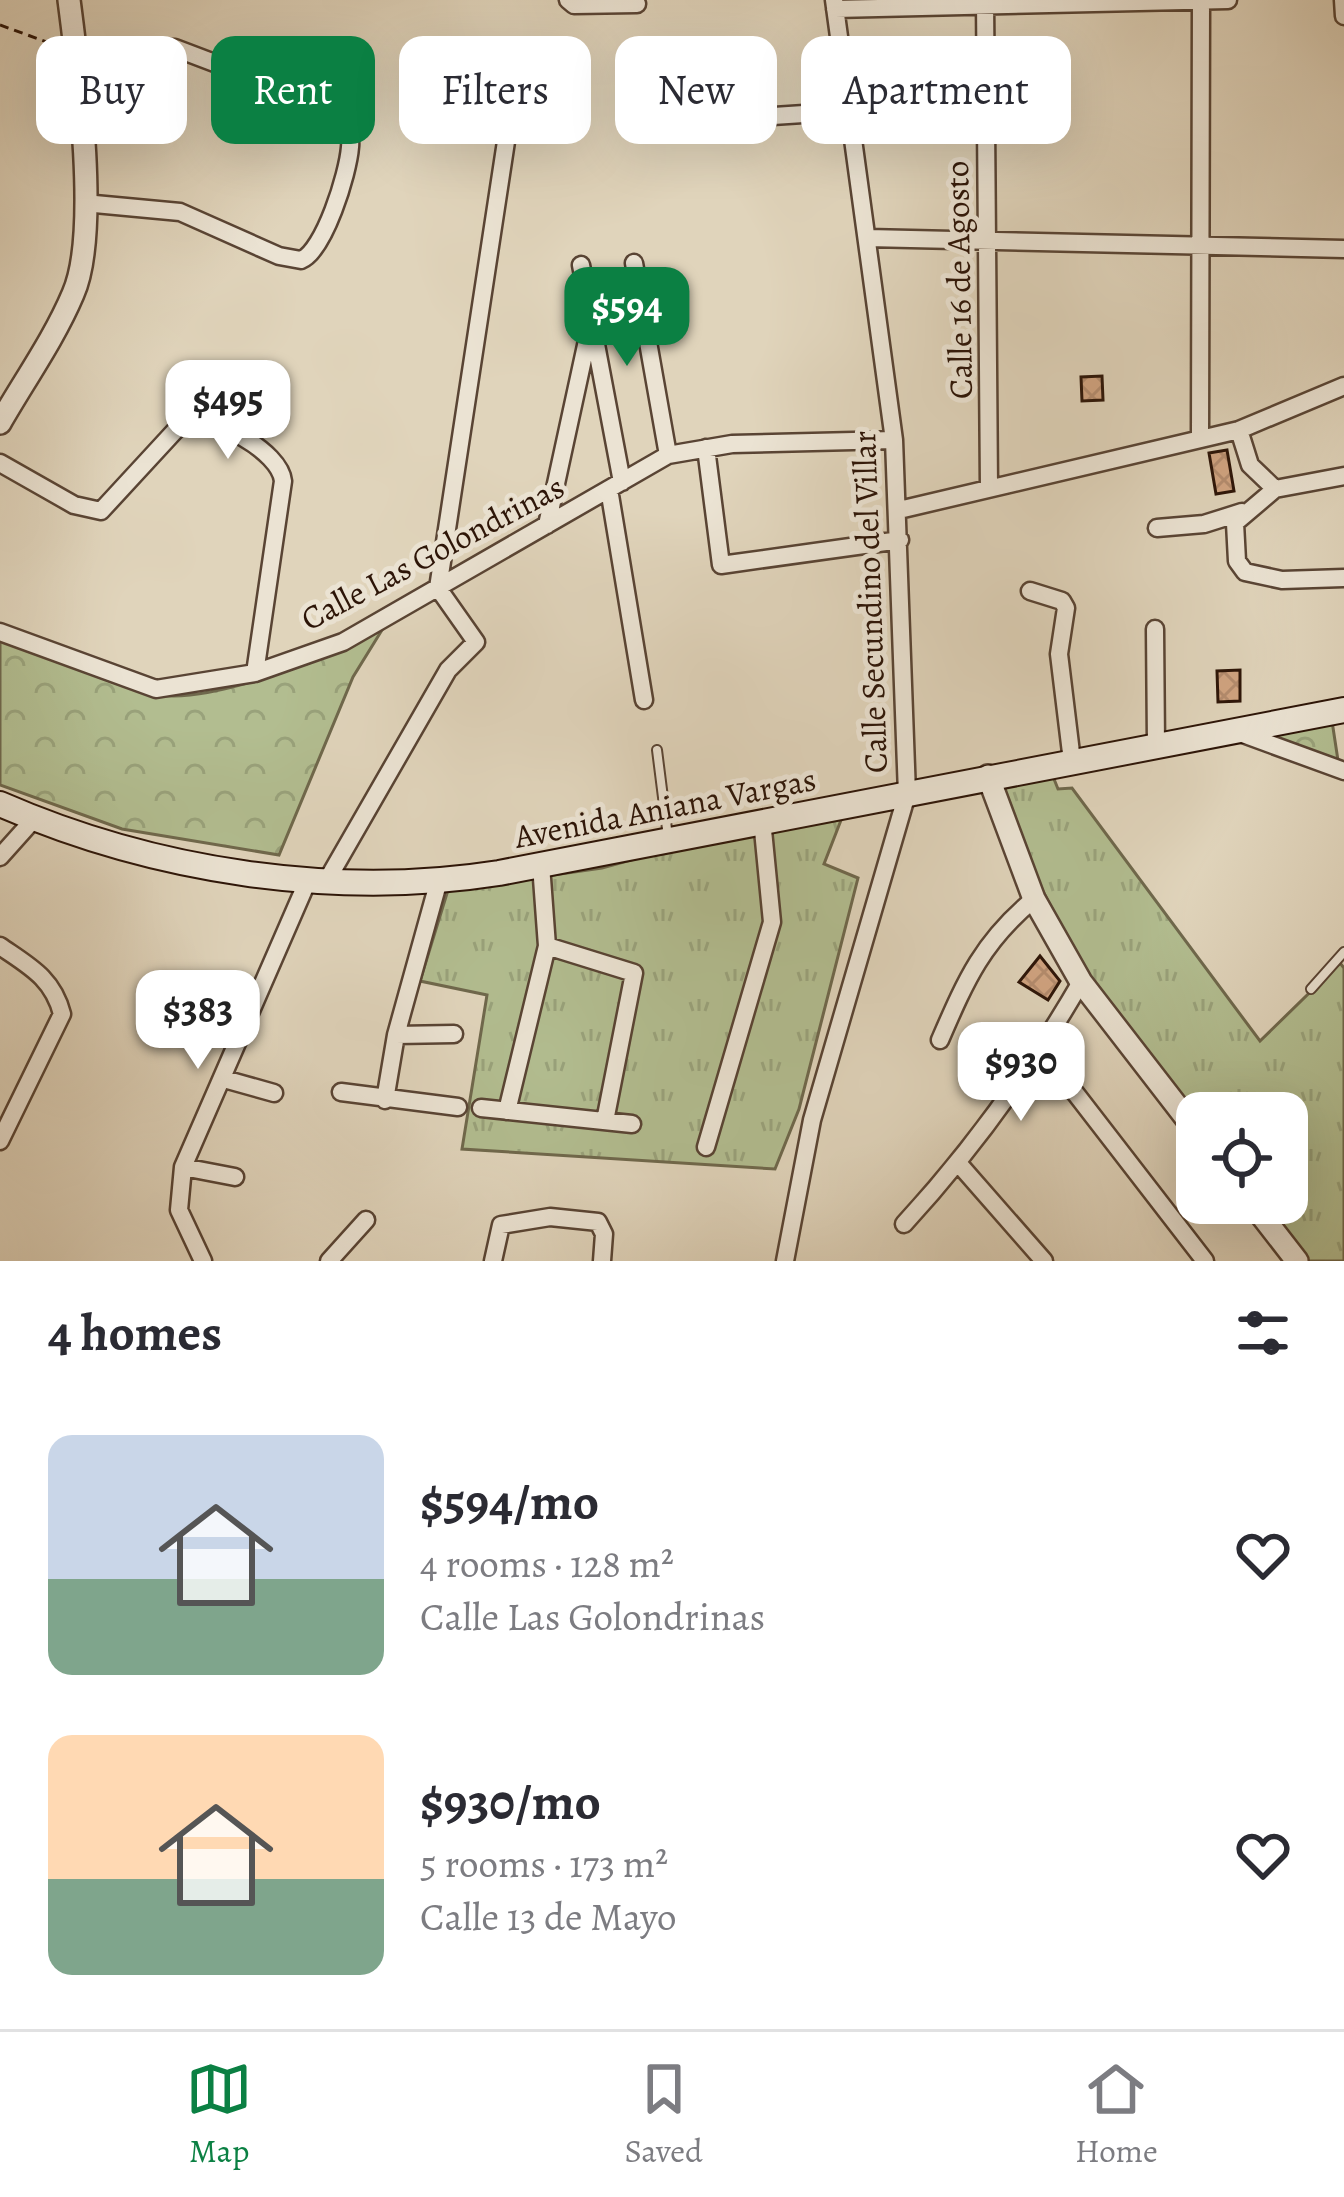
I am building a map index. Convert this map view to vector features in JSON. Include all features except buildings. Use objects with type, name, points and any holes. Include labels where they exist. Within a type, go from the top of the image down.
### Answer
[{"type":"main road","name":"Avenida Aniana Vargas","points":[[0,804],[125,848],[317,881],[439,880],[541,865],[1344,710]]},
{"type":"street","points":[[69,0],[74,36]]},
{"type":"street","points":[[568,0],[574,5],[637,4]]},
{"type":"street","points":[[1200,438],[1201,0]]},
{"type":"street","points":[[834,4],[1228,0]]},
{"type":"street","points":[[1343,0],[1344,16]]},
{"type":"street","name":"Calle 16 de Agosto","points":[[984,3],[989,488]]},
{"type":"street","name":"Calle Secundino del Villar","points":[[834,4],[839,36]]},
{"type":"street","points":[[84,203],[180,212],[301,260],[320,247],[350,148],[341,118],[328,106],[187,52]]},
{"type":"street","points":[[0,423],[74,294],[84,245],[81,144]]},
{"type":"street","points":[[203,1261],[178,1210],[183,1167],[317,881],[448,670],[476,642],[438,588],[506,144]]},
{"type":"street","name":"Calle Secundino del Villar","points":[[785,1261],[812,1120],[907,794],[894,440],[854,144]]},
{"type":"street","points":[[868,238],[1344,249]]},
{"type":"street","points":[[634,263],[668,454]]},
{"type":"street","points":[[581,265],[644,700]]},
{"type":"street","points":[[547,525],[591,320]]},
{"type":"street","points":[[899,510],[1239,430],[1344,386]]},
{"type":"street","points":[[0,463],[74,505],[101,511],[184,421],[199,419],[266,452],[282,469],[283,481],[254,673]]},
{"type":"street","points":[[1239,430],[1250,465],[1275,489]]},
{"type":"street","name":"Calle Las Golondrinas","points":[[0,632],[156,688],[254,673],[343,642],[668,454],[706,448],[894,440]]},
{"type":"street","points":[[706,448],[721,565],[900,540]]},
{"type":"street","points":[[1157,528],[1204,524],[1242,512],[1275,489],[1344,476]]},
{"type":"street","points":[[1242,512],[1233,534],[1237,561],[1245,572],[1282,580],[1344,578]]},
{"type":"street","points":[[1030,591],[1062,601],[1066,608],[1059,653],[1072,760]]},
{"type":"street","points":[[1155,629],[1156,745]]},
{"type":"street","points":[[1234,730],[1344,771]]},
{"type":"street","points":[[988,776],[1034,899],[1081,982],[1176,1105]]},
{"type":"street","points":[[0,857],[34,819]]},
{"type":"street","points":[[706,1147],[772,922],[762,820]]},
{"type":"street","points":[[507,1111],[547,946],[541,865]]},
{"type":"street","points":[[385,1100],[396,1034],[439,880]]},
{"type":"street","points":[[940,1040],[972,967],[995,932],[1034,899]]},
{"type":"street","points":[[0,946],[39,972],[57,994],[62,1014],[0,1141]]},
{"type":"street","points":[[547,946],[634,973],[605,1121]]},
{"type":"street","points":[[904,1224],[959,1164],[1042,1050],[1081,982]]},
{"type":"street","points":[[396,1034],[454,1034]]},
{"type":"street","points":[[1042,1050],[1205,1261]]},
{"type":"street","points":[[224,1079],[274,1093]]},
{"type":"street","points":[[340,1092],[458,1107]]},
{"type":"street","points":[[481,1108],[632,1124]]},
{"type":"street","points":[[959,1164],[1043,1261]]},
{"type":"street","points":[[183,1167],[235,1177]]},
{"type":"street","points":[[493,1261],[501,1225],[550,1217],[598,1222],[602,1261]]},
{"type":"street","points":[[329,1261],[366,1220]]},
{"type":"street","points":[[1268,1224],[1297,1261]]},
{"type":"lane","points":[[657,750],[668,839]]},
{"type":"lane","points":[[1311,989],[1344,952]]},
{"type":"path","points":[[0,25],[38,36]]},
{"type":"green space","points":[[382,630],[353,677],[279,855],[122,829],[0,785],[0,636],[123,686],[182,696],[272,675]]},
{"type":"green space","points":[[1332,721],[1339,767],[1240,731]]},
{"type":"green space","points":[[1052,774],[1058,789],[1072,788],[1260,1041],[1340,963],[1344,968],[1344,1261],[1304,1261],[1275,1224],[1308,1224],[1308,1092],[1176,1094],[1089,979],[1027,861],[996,783]]},
{"type":"green space","points":[[843,815],[824,864],[858,878],[799,1109],[775,1169],[462,1149],[487,995],[420,981],[448,890],[602,868],[743,829]]}]
